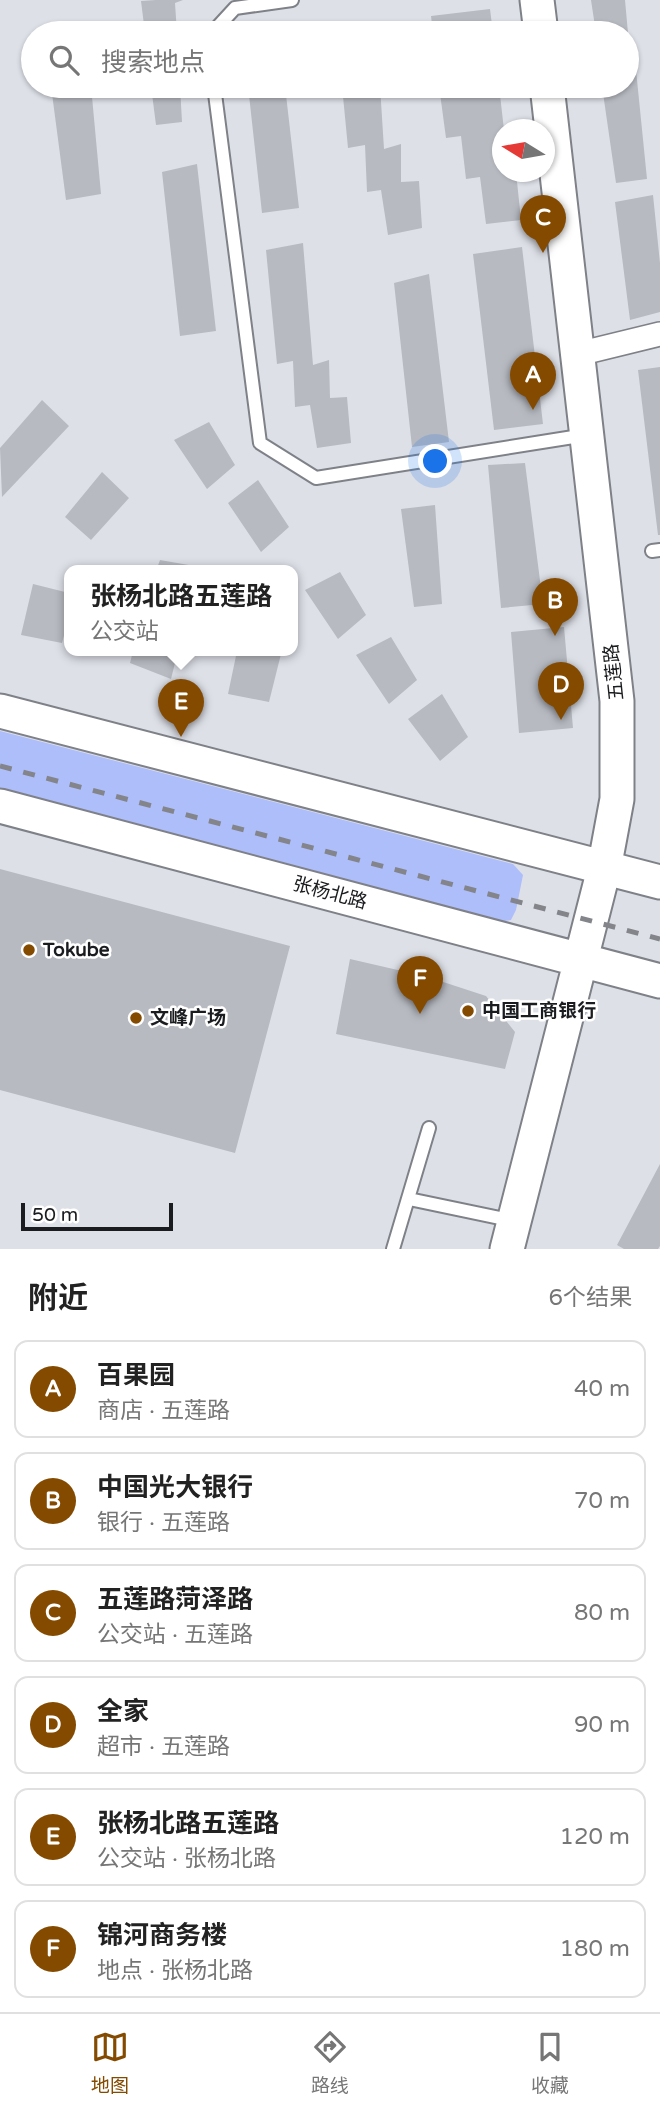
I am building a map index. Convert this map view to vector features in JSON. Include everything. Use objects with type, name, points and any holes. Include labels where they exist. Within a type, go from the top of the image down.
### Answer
[{"type":"main road","points":[[537,0],[540,21]]},
{"type":"main road","name":"五莲路","points":[[511,1235],[583,959],[617,799],[617,701],[548,98]]},
{"type":"main road","points":[[0,711],[660,883]]},
{"type":"main road","name":"张杨北路","points":[[0,806],[660,981]]},
{"type":"street","points":[[578,354],[660,334]]},
{"type":"lane","points":[[223,21],[235,8],[292,0]]},
{"type":"lane","points":[[216,98],[260,443],[316,478],[587,435]]},
{"type":"lane","points":[[393,1249],[429,1128]]},
{"type":"lane","points":[[409,1199],[511,1235]]},
{"type":"shaded area","points":[[0,731],[513,864],[523,875],[516,910],[511,920],[498,922],[0,790]]},
{"type":"building","points":[[183,0],[175,3],[176,21],[144,21],[141,1]]},
{"type":"building","points":[[591,0],[625,0],[627,21],[594,21]]},
{"type":"building","points":[[490,9],[492,21],[432,21],[431,16]]},
{"type":"building","points":[[53,98],[92,98],[101,194],[66,200]]},
{"type":"building","points":[[153,98],[181,98],[182,122],[156,125]]},
{"type":"building","points":[[249,98],[286,98],[299,208],[262,213]]},
{"type":"building","points":[[343,98],[381,98],[384,149],[401,144],[401,182],[419,181],[422,228],[388,235],[381,190],[367,192],[365,145],[348,148]]},
{"type":"building","points":[[441,98],[500,98],[503,119],[492,119],[492,182],[517,182],[521,220],[486,224],[480,177],[466,179],[461,136],[446,138]]},
{"type":"building","points":[[604,98],[639,98],[647,179],[616,183]]},
{"type":"building","points":[[197,164],[216,331],[180,336],[162,172]]},
{"type":"building","points":[[653,195],[660,263],[660,312],[630,320],[615,202]]},
{"type":"building","points":[[303,243],[313,365],[329,360],[330,398],[347,397],[351,443],[317,448],[310,405],[295,407],[293,361],[277,364],[266,250]]},
{"type":"building","points":[[522,247],[543,424],[494,430],[473,254]]},
{"type":"building","points":[[429,274],[449,442],[412,447],[394,283]]},
{"type":"building","points":[[660,367],[660,535],[658,535],[638,370]]},
{"type":"building","points":[[42,400],[69,426],[2,497],[0,448]]},
{"type":"building","points":[[209,422],[235,465],[207,489],[174,440]]},
{"type":"building","points":[[525,463],[543,604],[501,608],[488,465]]},
{"type":"building","points":[[102,472],[129,498],[91,540],[65,517]]},
{"type":"building","points":[[258,480],[289,527],[261,552],[228,503]]},
{"type":"building","points":[[435,505],[442,604],[414,607],[401,509]]},
{"type":"building","points":[[160,560],[189,565],[158,565]]},
{"type":"building","points":[[340,572],[366,615],[338,639],[305,590]]},
{"type":"building","points":[[33,584],[64,592],[62,643],[21,635]]},
{"type":"building","points":[[564,627],[573,728],[519,733],[511,632]]},
{"type":"building","points":[[391,637],[417,680],[389,704],[356,655]]},
{"type":"building","points":[[132,656],[177,656],[171,679],[130,663]]},
{"type":"building","points":[[236,656],[280,656],[269,702],[228,694]]},
{"type":"building","points":[[442,694],[468,737],[440,761],[408,719]]},
{"type":"building","name":"文峰广场","points":[[0,869],[290,946],[235,1153],[0,1090]]},
{"type":"building","points":[[350,959],[428,977],[486,996],[515,1032],[505,1069],[336,1034]]},
{"type":"building","points":[[660,1164],[660,1246],[658,1249],[624,1249],[617,1245]]},
{"type":"railway","points":[[0,766],[660,939]]},
{"type":"place","name":"五莲路菏泽路","points":[[543,253]]},
{"type":"place","name":"百果园","points":[[533,410]]},
{"type":"place","name":"中国光大银行","points":[[555,636]]},
{"type":"place","name":"全家","points":[[561,720]]},
{"type":"place","name":"张杨北路五莲路","points":[[181,737]]},
{"type":"place","name":"Tokube","points":[[29,950]]},
{"type":"place","name":"中国工商银行","points":[[468,1011]]},
{"type":"place","name":"锦河商务楼","points":[[420,1014]]},
{"type":"place","name":"文峰广场","points":[[136,1018]]}]
